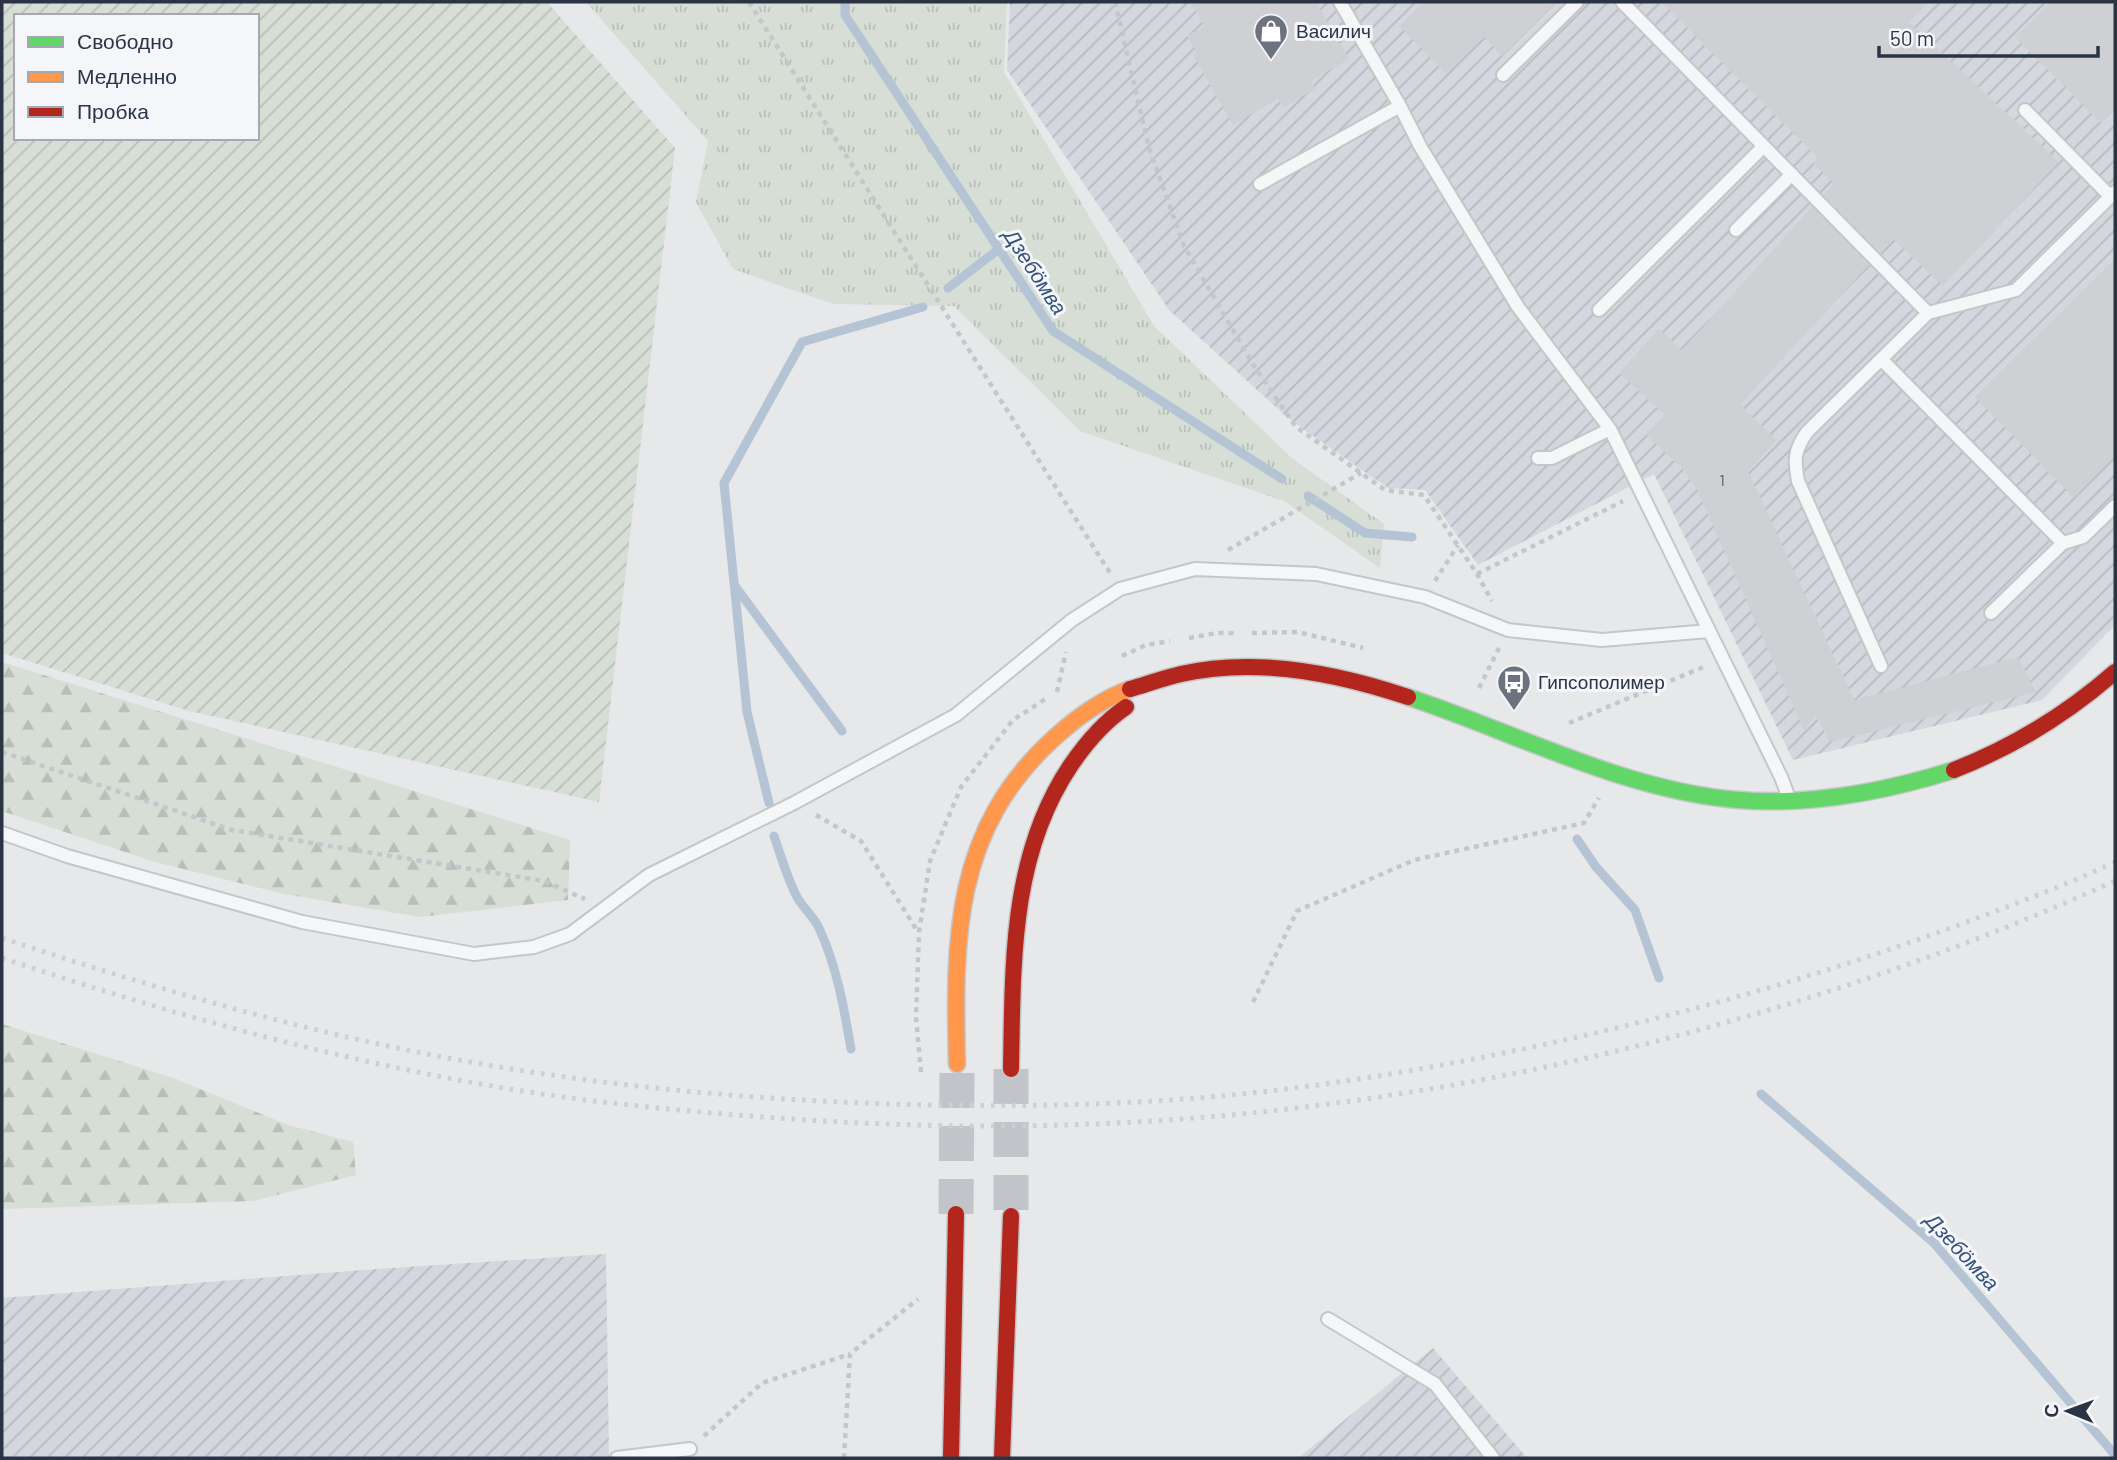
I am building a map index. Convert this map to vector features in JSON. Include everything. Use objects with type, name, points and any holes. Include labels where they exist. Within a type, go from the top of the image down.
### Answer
[{"type":"main road","points":[[957,1063],[956,972],[961,912],[971,869],[990,817],[1012,782],[1058,729],[1117,695],[1152,681],[1231,665],[1299,668],[1371,685],[1447,710],[1613,773],[1693,794],[1738,800],[1790,801],[1856,796],[1980,760],[2017,742],[2045,724],[2099,687],[2115,672]]},
{"type":"main road","points":[[1011,1069],[1018,909],[1025,864],[1036,827],[1050,795],[1097,730],[1148,692],[1190,672]]},
{"type":"main road","points":[[951,1458],[956,1214]]},
{"type":"main road","points":[[1002,1458],[1011,1216]]},
{"type":"lane","points":[[1340,2],[1420,146],[1518,307],[1610,429],[1781,777],[1790,801]]},
{"type":"lane","points":[[1503,75],[1577,2]]},
{"type":"lane","points":[[1622,2],[1928,313]]},
{"type":"lane","points":[[1260,184],[1400,106]]},
{"type":"lane","points":[[1881,666],[1798,481],[1795,462],[1797,446],[1807,432],[1928,313],[2016,290],[2113,195],[2025,110]]},
{"type":"lane","points":[[1598,310],[1764,146]]},
{"type":"lane","points":[[1736,230],[1792,174]]},
{"type":"lane","points":[[1881,359],[2063,543]]},
{"type":"lane","points":[[1538,458],[1552,458],[1610,429]]},
{"type":"lane","points":[[1991,613],[2063,543],[2083,537],[2115,506]]},
{"type":"lane","points":[[2,833],[66,856],[302,922],[474,954],[534,947],[570,934],[649,875],[794,803],[956,715],[1072,620],[1120,589],[1195,569],[1316,574],[1425,597],[1508,630],[1601,640],[1709,631]]},
{"type":"lane","points":[[1328,1319],[1435,1384],[1493,1458]]},
{"type":"lane","points":[[617,1458],[691,1449]]},
{"type":"path","points":[[749,2],[1120,589]]},
{"type":"path","points":[[1115,2],[1149,148],[1184,246],[1254,366],[1296,427],[1385,490],[1424,495],[1458,545],[1508,630],[1479,688]]},
{"type":"path","points":[[1195,569],[1361,473]]},
{"type":"path","points":[[1477,574],[1640,493]]},
{"type":"path","points":[[1425,597],[1458,545]]},
{"type":"path","points":[[1113,660],[1146,645],[1217,633],[1298,632],[1368,650]]},
{"type":"path","points":[[1580,727],[1568,723],[1723,659]]},
{"type":"path","points":[[1466,684],[1492,693]]},
{"type":"path","points":[[921,1072],[916,1017],[919,932],[930,861],[961,787],[1013,720],[1068,685]]},
{"type":"path","points":[[2,752],[232,830],[544,881],[606,909]]},
{"type":"path","points":[[1253,1002],[1297,911],[1413,860],[1584,822],[1613,773]]},
{"type":"path","points":[[794,803],[861,841],[919,932]]},
{"type":"path","points":[[691,1449],[762,1383],[849,1354],[918,1299]]},
{"type":"path","points":[[844,1458],[849,1354]]},
{"type":"shaded area","points":[[1010,2],[2115,2],[2115,625],[2042,700],[1793,760],[1654,474],[1478,565],[1425,490],[1388,488],[1306,431],[1288,418],[1169,310],[1007,70]]},
{"type":"shaded area","points":[[606,1254],[609,1458],[2,1458],[2,1298]]},
{"type":"shaded area","points":[[1433,1348],[1527,1458],[1298,1458]]},
{"type":"green space","points":[[2,2],[547,2],[675,148],[599,802],[189,711],[2,653]]},
{"type":"green space","points":[[586,2],[1007,2],[1004,72],[1154,326],[1293,459],[1384,524],[1380,568],[1284,501],[1080,431],[954,306],[833,304],[733,269],[696,202],[708,141]]},
{"type":"green space","points":[[2,662],[570,840],[568,900],[420,917],[284,894],[155,862],[2,811]]},
{"type":"green space","points":[[2,1024],[173,1078],[288,1125],[353,1142],[356,1175],[253,1201],[2,1209]]},
{"type":"building","name":"Василич","points":[[1190,2],[1316,2],[1349,59],[1311,81],[1315,89],[1283,108],[1278,99],[1233,125],[1193,55],[1197,53],[1187,36],[1204,26]]},
{"type":"building","points":[[1423,2],[1556,2],[1502,56],[1484,37],[1446,74],[1399,26]]},
{"type":"building","points":[[1661,2],[1929,2],[1909,22],[2059,162],[1943,286],[1893,239],[1880,252],[1824,195],[1834,183],[1813,163],[1818,158]]},
{"type":"building","points":[[2051,2],[2115,2],[2115,109],[2101,123],[2015,37]]},
{"type":"building","points":[[1812,207],[1869,265],[1740,405],[1777,440],[1748,471],[1854,700],[2018,657],[2036,692],[1830,742],[1816,716],[1804,730],[1697,490],[1682,468],[1646,435],[1665,415],[1619,373],[1659,329],[1682,350]]},
{"type":"building","points":[[2115,259],[2115,456],[2074,498],[1975,397]]},
{"type":"waterway","name":"Дзебӧмва","points":[[845,2],[845,15],[1053,331],[1282,479]]},
{"type":"waterway","points":[[948,288],[999,249]]},
{"type":"waterway","points":[[769,803],[747,712],[724,483],[802,342],[923,307]]},
{"type":"waterway","points":[[1308,496],[1365,533],[1412,537]]},
{"type":"waterway","points":[[735,586],[842,731]]},
{"type":"waterway","points":[[774,836],[793,890],[817,924],[831,958],[851,1049]]},
{"type":"waterway","name":"Дзебӧмва","points":[[1577,839],[1596,867],[1635,910],[1659,978]]},
{"type":"waterway","name":"Дзебӧмва","points":[[1761,1094],[1934,1243],[2115,1455]]},
{"type":"tunnel","points":[[956,1214],[957,1064]]},
{"type":"tunnel","points":[[1011,1069],[1011,1216]]},
{"type":"railway","points":[[2,938],[173,992],[303,1027],[491,1066],[564,1077],[710,1093],[857,1103],[974,1106],[1104,1104],[1234,1095],[1399,1073],[1646,1021],[1783,984],[1873,955],[1964,923],[2115,862]]},
{"type":"railway","points":[[2,958],[181,1014],[302,1046],[515,1090],[634,1105],[833,1122],[1017,1126],[1158,1121],[1299,1108],[1439,1087],[1579,1060],[1716,1025],[1852,984],[1985,936],[2115,881]]},
{"type":"traffic: fast","points":[[1408,697],[1612,773],[1654,785],[1738,800],[1793,801],[1848,796],[1954,770]]},
{"type":"traffic: slow","points":[[957,1064],[960,930],[967,888],[978,848],[996,810],[1021,773],[1054,738],[1089,710],[1130,689]]},
{"type":"traffic: jam","points":[[1130,689],[1209,669],[1267,667],[1353,681],[1408,697]]},
{"type":"traffic: jam","points":[[1954,770],[2039,728],[2078,702],[2115,672]]},
{"type":"traffic: jam","points":[[1011,1069],[1019,911],[1036,836],[1051,800],[1071,765],[1096,733],[1126,707]]},
{"type":"traffic: jam","points":[[951,1458],[956,1214]]},
{"type":"traffic: jam","points":[[1002,1458],[1011,1216]]},
{"type":"place","name":"Василич","points":[[1271,61]]},
{"type":"place","name":"Гипсополимер","points":[[1514,712]]}]
